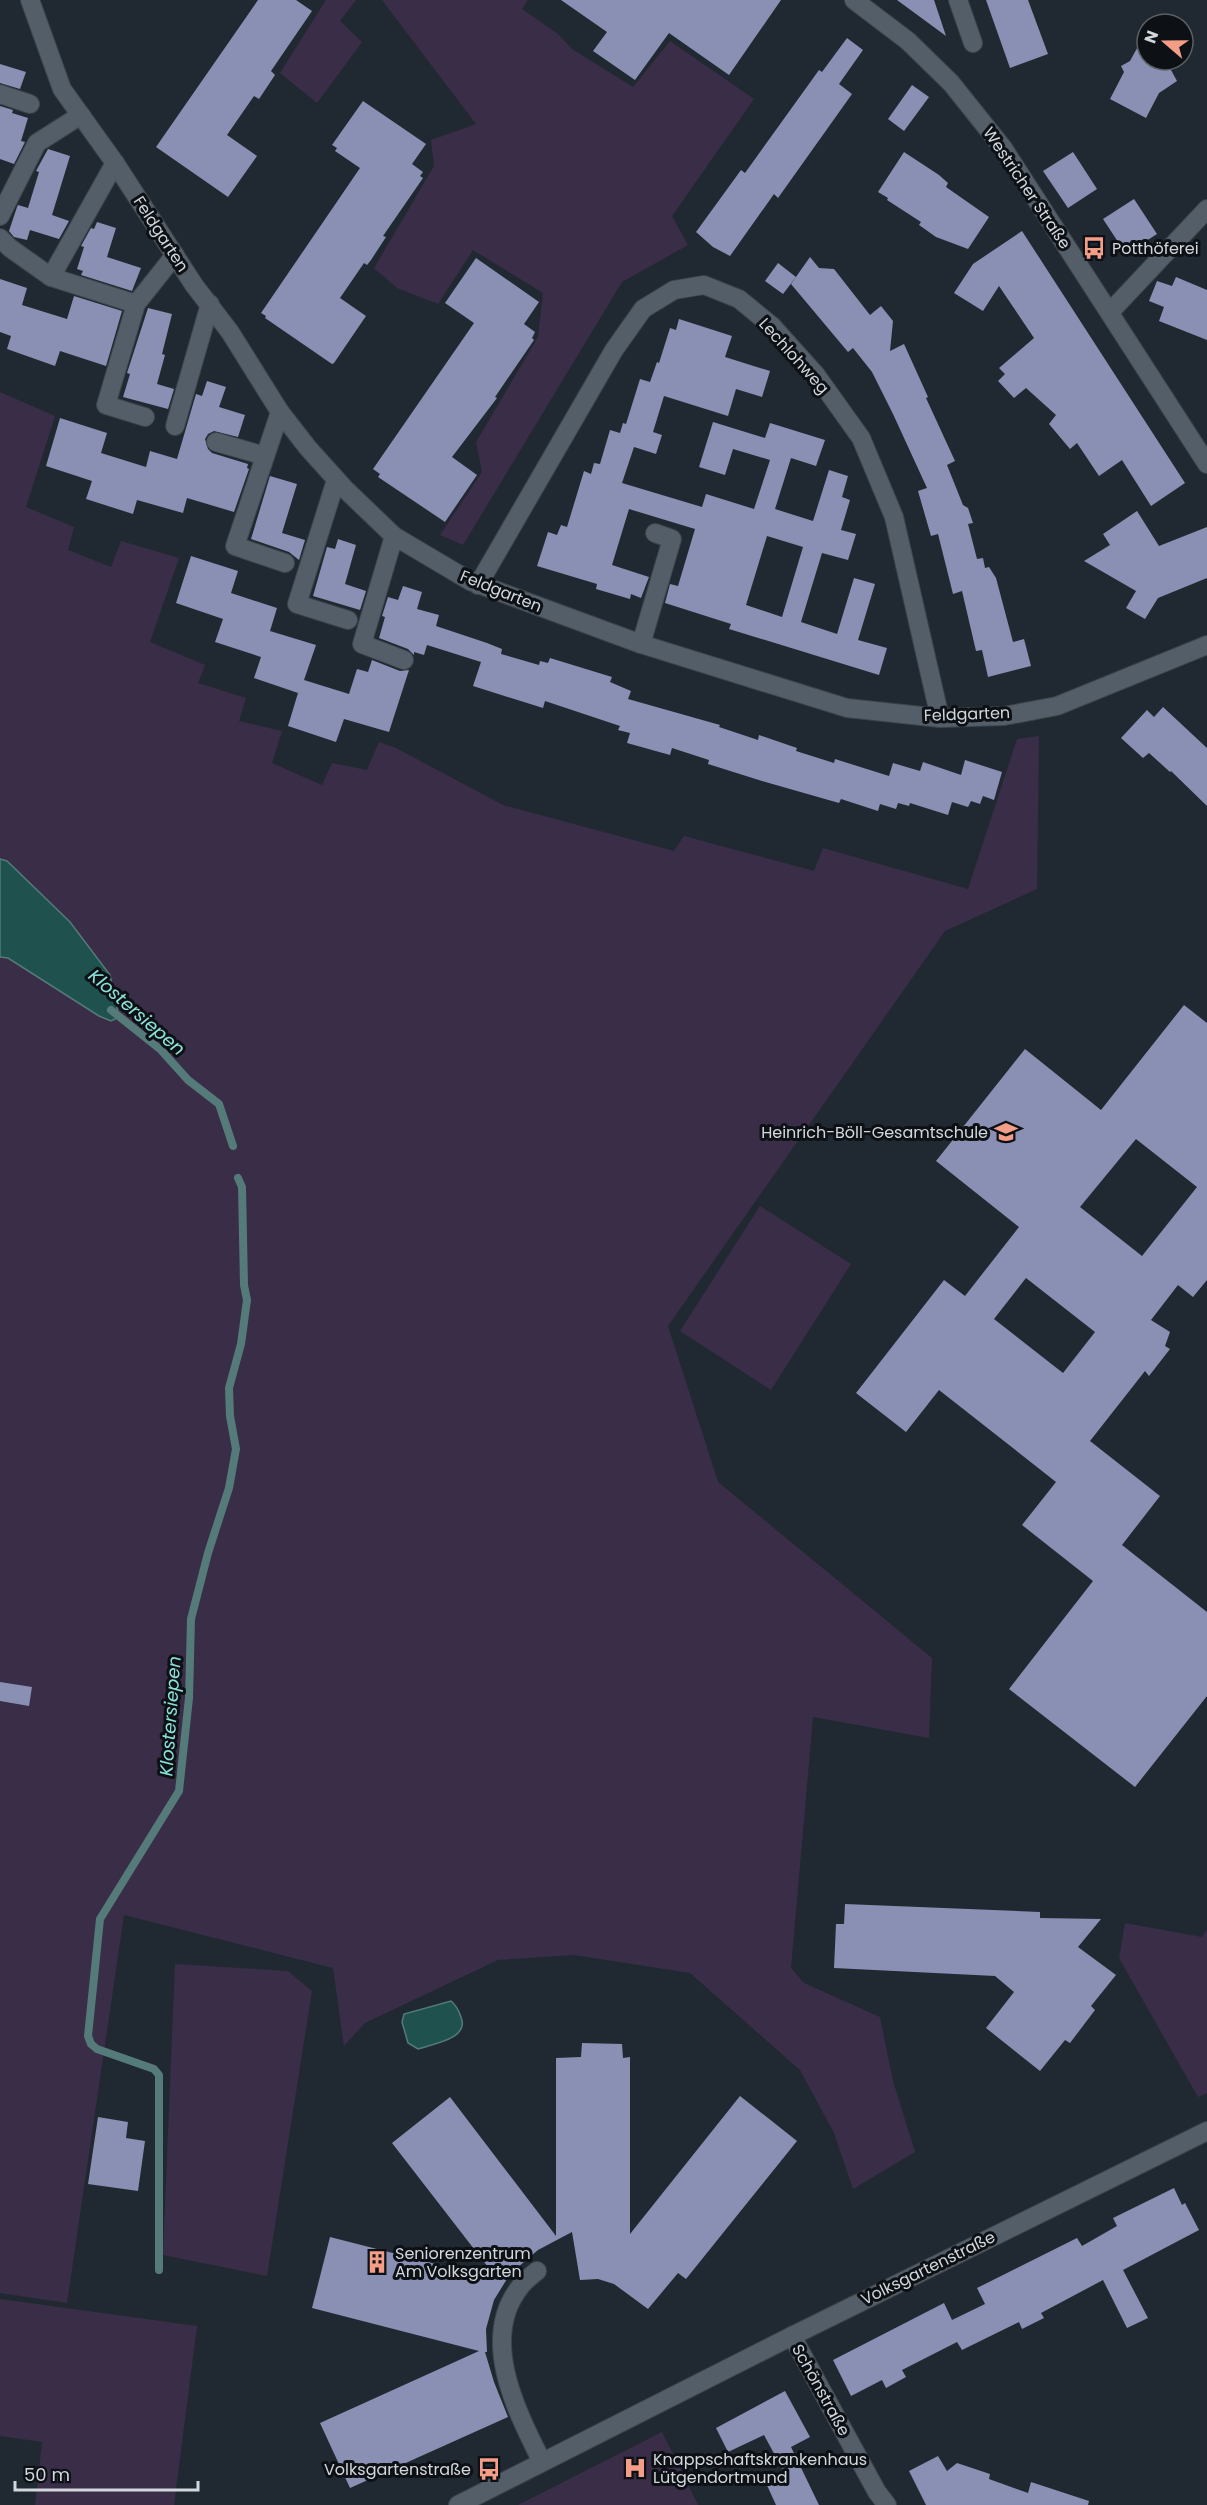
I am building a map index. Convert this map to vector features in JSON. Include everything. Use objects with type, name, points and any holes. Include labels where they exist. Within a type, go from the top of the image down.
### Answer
[{"type":"street","name":"Feldgarten","points":[[30,0],[62,89],[115,163],[280,412],[336,480],[394,536],[478,585],[641,644],[847,708],[940,718],[1004,716],[1057,706],[1207,645]]},
{"type":"street","name":"Westricher Straße","points":[[854,0],[908,40],[951,82],[1003,148],[1207,464]]},
{"type":"street","points":[[958,0],[972,43]]},
{"type":"street","points":[[0,94],[30,104]]},
{"type":"street","points":[[0,216],[37,143],[81,115]]},
{"type":"street","points":[[51,277],[115,163]]},
{"type":"street","points":[[1110,312],[1207,209]]},
{"type":"street","points":[[0,238],[10,248],[51,277],[136,304]]},
{"type":"street","points":[[145,417],[106,405],[136,304],[175,255]]},
{"type":"street","name":"Lechlohweg","points":[[478,585],[614,350],[643,309],[674,290],[705,285],[739,299],[772,326],[816,375],[861,438],[894,517],[940,718]]},
{"type":"street","points":[[175,426],[210,304]]},
{"type":"street","points":[[280,412],[236,546],[285,563]]},
{"type":"street","points":[[216,442],[265,456]]},
{"type":"street","points":[[336,480],[297,604],[348,620]]},
{"type":"street","points":[[641,644],[672,539],[654,533]]},
{"type":"street","points":[[394,536],[362,645],[404,660]]},
{"type":"street","name":"Volksgartenstraße","points":[[458,2505],[792,2336],[1207,2131]]},
{"type":"street","points":[[537,2271],[520,2287],[507,2309],[502,2336],[502,2356],[508,2381],[542,2462]]},
{"type":"street","name":"Schönstraße","points":[[792,2336],[877,2492],[887,2505]]},
{"type":"shaded area","points":[[326,0],[356,0],[340,21],[362,42],[317,103],[280,73]]},
{"type":"shaded area","points":[[382,0],[528,0],[522,9],[558,34],[572,49],[633,87],[670,41],[754,99],[672,216],[688,245],[622,282],[463,545],[440,535],[482,472],[476,442],[538,337],[543,293],[473,250],[438,304],[397,288],[374,268],[434,166],[431,140],[476,124]]},
{"type":"shaded area","points":[[0,392],[55,416],[26,507],[74,527],[68,550],[111,567],[121,541],[179,558],[150,642],[205,665],[198,683],[246,698],[239,721],[282,731],[272,763],[322,785],[332,763],[367,770],[379,742],[396,748],[503,805],[674,851],[684,836],[814,871],[823,848],[968,889],[1017,739],[1039,736],[1037,889],[945,931],[668,1326],[718,1482],[932,1658],[929,1738],[813,1717],[791,1968],[804,1983],[880,2017],[893,2081],[915,2152],[853,2189],[834,2133],[800,2070],[690,1973],[574,1955],[498,1960],[365,2023],[344,2046],[333,1968],[124,1915],[67,2303],[0,2293]]},
{"type":"shaded area","points":[[0,859],[7,861],[70,922],[110,975],[119,1017],[111,1021],[99,1016],[8,958],[0,957]]},
{"type":"shaded area","points":[[760,1206],[851,1264],[771,1390],[680,1331]]},
{"type":"shaded area","points":[[1125,1923],[1202,1937],[1207,1929],[1207,2093],[1198,2097],[1119,1958]]},
{"type":"shaded area","points":[[175,1964],[288,1971],[312,1991],[267,2276],[163,2255]]},
{"type":"shaded area","points":[[451,2001],[461,2017],[460,2031],[448,2039],[418,2049],[408,2043],[402,2022],[404,2014]]},
{"type":"shaded area","points":[[0,2299],[197,2326],[174,2505],[35,2505],[42,2442],[0,2436]]},
{"type":"shaded area","name":"Knappschaftskrankenhaus Lütgendortmund","points":[[662,2432],[698,2505],[518,2505]]},
{"type":"building","points":[[258,0],[296,0],[312,11],[271,71],[275,75],[259,99],[254,96],[227,135],[257,156],[228,197],[156,147]]},
{"type":"building","points":[[561,0],[781,0],[729,75],[669,33],[635,80],[593,51],[607,32]]},
{"type":"building","points":[[897,0],[934,0],[946,36]]},
{"type":"building","points":[[986,0],[1028,0],[1048,54],[1010,68]]},
{"type":"building","points":[[847,38],[863,50],[839,84],[852,94],[778,198],[774,194],[730,256],[713,247],[696,232],[741,170],[745,173],[819,70],[822,72]]},
{"type":"building","points":[[1135,52],[1135,72],[1172,72],[1177,81],[1159,93],[1146,118],[1110,99],[1124,72],[1121,66],[1130,61]]},
{"type":"building","points":[[0,64],[26,72],[20,89],[0,83]]},
{"type":"building","points":[[912,85],[929,97],[904,131],[888,119]]},
{"type":"building","points":[[363,101],[426,144],[412,164],[423,172],[420,176],[423,178],[383,236],[386,237],[371,260],[367,265],[364,263],[340,298],[366,316],[332,364],[261,313],[360,168],[335,151],[337,148],[332,145]]},
{"type":"building","points":[[0,106],[28,118],[21,141],[25,142],[14,164],[0,159]]},
{"type":"building","points":[[48,149],[70,156],[52,215],[69,221],[59,239],[30,230],[27,240],[14,237],[9,231],[17,207],[18,205],[28,208],[39,172],[36,171]]},
{"type":"building","points":[[904,152],[939,175],[948,183],[946,187],[989,217],[968,249],[936,237],[919,225],[921,222],[878,192]]},
{"type":"building","points":[[1073,152],[1097,189],[1068,208],[1043,171]]},
{"type":"building","points":[[1134,199],[1157,234],[1126,254],[1103,219]]},
{"type":"building","points":[[97,222],[116,228],[107,257],[141,268],[132,291],[81,275],[83,271],[77,269],[84,247],[81,246]]},
{"type":"building","points":[[1022,231],[1185,483],[1151,506],[1122,460],[1099,476],[1077,443],[1070,449],[1049,424],[1056,415],[1026,388],[1014,398],[998,381],[1005,374],[999,368],[1034,338],[999,286],[983,311],[954,293],[973,264]]},
{"type":"building","points":[[810,257],[819,268],[834,269],[870,315],[881,306],[893,321],[890,351],[904,344],[928,397],[926,398],[955,461],[947,465],[973,523],[968,524],[977,559],[983,558],[985,568],[989,567],[996,578],[1013,642],[1024,639],[1031,666],[988,677],[982,650],[976,651],[962,591],[953,594],[938,534],[931,536],[918,491],[927,488],[872,372],[853,348],[848,352],[791,284]]},
{"type":"building","points":[[476,258],[539,302],[524,324],[535,332],[532,338],[534,340],[495,397],[497,398],[452,457],[477,475],[445,522],[378,477],[380,474],[373,469],[474,323],[445,303]]},
{"type":"building","points":[[778,263],[796,277],[783,294],[765,281]]},
{"type":"building","points":[[1176,277],[1207,290],[1207,340],[1159,321],[1164,307],[1149,301],[1157,281],[1172,286]]},
{"type":"building","points":[[0,279],[27,288],[22,305],[67,319],[74,296],[122,311],[106,366],[60,351],[55,366],[7,349],[11,336],[0,332]]},
{"type":"building","points":[[148,308],[172,314],[157,384],[174,389],[168,409],[123,397],[130,374],[127,373]]},
{"type":"building","points":[[679,319],[732,336],[725,357],[770,371],[762,397],[736,389],[728,416],[664,396],[653,432],[662,435],[656,454],[634,447],[622,483],[702,507],[706,494],[754,509],[770,460],[733,449],[725,475],[699,467],[713,422],[765,438],[770,423],[825,440],[816,466],[791,458],[775,509],[813,521],[829,470],[848,476],[842,497],[850,500],[841,530],[856,534],[848,560],[822,553],[801,622],[837,634],[854,578],[875,584],[858,640],[887,648],[879,675],[729,629],[731,624],[665,603],[670,584],[678,586],[695,529],[629,509],[612,565],[649,577],[641,598],[631,594],[630,599],[596,589],[597,584],[537,566],[548,532],[557,535],[561,525],[567,527],[584,471],[591,474],[594,463],[600,464],[610,430],[620,433],[623,423],[626,424],[640,379],[650,382],[657,362],[659,363],[670,328],[676,330]],"holes":[[[767,536],[803,547],[782,617],[746,605]]]},
{"type":"building","points":[[207,381],[226,387],[219,407],[245,415],[238,437],[214,431],[205,439],[212,453],[248,464],[249,469],[234,512],[187,498],[183,513],[137,500],[133,514],[86,499],[92,481],[46,466],[60,418],[107,433],[101,453],[146,467],[150,451],[177,459],[196,394],[202,396]]},
{"type":"building","points":[[270,476],[297,484],[282,533],[305,540],[299,560],[289,552],[251,539]]},
{"type":"building","points":[[1137,511],[1159,546],[1207,527],[1207,578],[1158,598],[1145,619],[1126,608],[1136,591],[1084,561],[1110,545],[1103,534]]},
{"type":"building","points":[[338,539],[356,545],[345,584],[366,591],[360,610],[313,596],[327,547],[335,549]]},
{"type":"building","points":[[191,556],[238,571],[231,593],[277,608],[270,631],[316,645],[304,680],[349,694],[357,669],[368,672],[372,660],[400,671],[409,670],[389,732],[344,719],[336,742],[288,726],[298,693],[254,678],[261,657],[215,642],[223,619],[176,603]]},
{"type":"building","points":[[403,586],[422,592],[417,609],[439,615],[436,626],[502,649],[501,654],[539,665],[540,661],[548,663],[550,658],[612,677],[610,682],[631,691],[628,699],[720,725],[719,727],[758,740],[759,735],[797,748],[796,751],[834,763],[835,759],[889,776],[893,763],[920,771],[923,762],[961,775],[965,760],[1002,772],[994,800],[983,796],[980,804],[971,801],[968,807],[952,802],[948,815],[910,803],[909,806],[898,803],[896,809],[880,804],[878,811],[841,799],[839,803],[762,781],[708,764],[709,760],[672,748],[670,755],[627,743],[630,733],[618,730],[620,726],[545,701],[543,708],[473,686],[481,662],[427,645],[424,655],[414,652],[414,655],[408,649],[379,638],[388,597],[398,600]]},
{"type":"building","points":[[1163,707],[1207,748],[1207,806],[1149,753],[1143,758],[1121,738],[1147,710],[1154,717]]},
{"type":"building","points":[[1184,1005],[1207,1023],[1207,1280],[1193,1297],[1178,1285],[1151,1320],[1170,1332],[1165,1346],[1170,1349],[1149,1376],[1145,1371],[1090,1441],[1160,1496],[1122,1545],[1207,1612],[1207,1696],[1135,1787],[1009,1689],[1093,1581],[1022,1525],[1056,1482],[939,1390],[906,1432],[856,1393],[944,1280],[965,1296],[1019,1227],[936,1161],[1025,1049],[1101,1110]],"holes":[[[1136,1139],[1197,1187],[1142,1256],[1080,1207]],[[1026,1278],[1095,1332],[1063,1373],[994,1319]]]},
{"type":"building","points":[[0,1682],[32,1687],[29,1706],[0,1701]]},
{"type":"building","points":[[845,1904],[1040,1912],[1040,1918],[1101,1919],[1078,1947],[1116,1975],[1091,2006],[1095,2010],[1070,2043],[1065,2040],[1040,2071],[986,2028],[1014,1992],[995,1976],[834,1968],[836,1924],[844,1924]]},
{"type":"building","name":"Seniorenzentrum Am Volksgarten","points":[[582,2043],[622,2044],[623,2058],[630,2057],[630,2234],[740,2096],[797,2141],[686,2279],[678,2273],[648,2309],[614,2284],[598,2279],[580,2280],[572,2232],[538,2250],[510,2274],[494,2300],[486,2329],[487,2352],[485,2352],[508,2417],[350,2488],[320,2423],[479,2351],[312,2308],[330,2237],[498,2280],[392,2143],[450,2097],[556,2236],[556,2058],[581,2057]]},
{"type":"building","points":[[98,2117],[128,2122],[126,2138],[145,2141],[138,2191],[88,2184]]},
{"type":"building","points":[[1174,2188],[1182,2205],[1185,2203],[1199,2230],[1123,2270],[1148,2318],[1127,2328],[1103,2280],[1041,2313],[1044,2318],[1022,2329],[1019,2322],[962,2350],[957,2342],[902,2370],[906,2377],[886,2388],[882,2380],[851,2396],[833,2360],[944,2303],[952,2320],[985,2304],[977,2288],[1077,2238],[1082,2246],[1117,2226],[1113,2218]]},
{"type":"building","points":[[785,2391],[810,2437],[791,2447],[819,2505],[776,2505],[765,2481],[784,2472],[764,2435],[728,2452],[716,2428]]},
{"type":"building","points":[[938,2456],[947,2471],[957,2463],[990,2474],[989,2479],[1028,2493],[1031,2482],[1089,2501],[1088,2505],[926,2505],[909,2471]]},
{"type":"waterway","name":"Klostersiepen","points":[[111,1010],[161,1050],[188,1080],[219,1104],[233,1146]]},
{"type":"waterway","name":"Klostersiepen","points":[[159,2270],[159,2075],[154,2069],[97,2049],[91,2044],[88,2036],[100,1919],[179,1791],[189,1698],[191,1619],[208,1553],[229,1488],[236,1449],[230,1416],[229,1388],[241,1344],[247,1300],[244,1285],[242,1187],[238,1178]]},
{"type":"place","name":"Potthöferei","points":[[1094,248]]},
{"type":"place","name":"Heinrich-Böll-Gesamtschule","points":[[1006,1132]]},
{"type":"place","name":"Seniorenzentrum Am Volksgarten","points":[[377,2262]]},
{"type":"place","name":"Knappschaftskrankenhaus Lütgendortmund","points":[[635,2468]]},
{"type":"place","name":"Volksgartenstraße","points":[[489,2469]]}]
